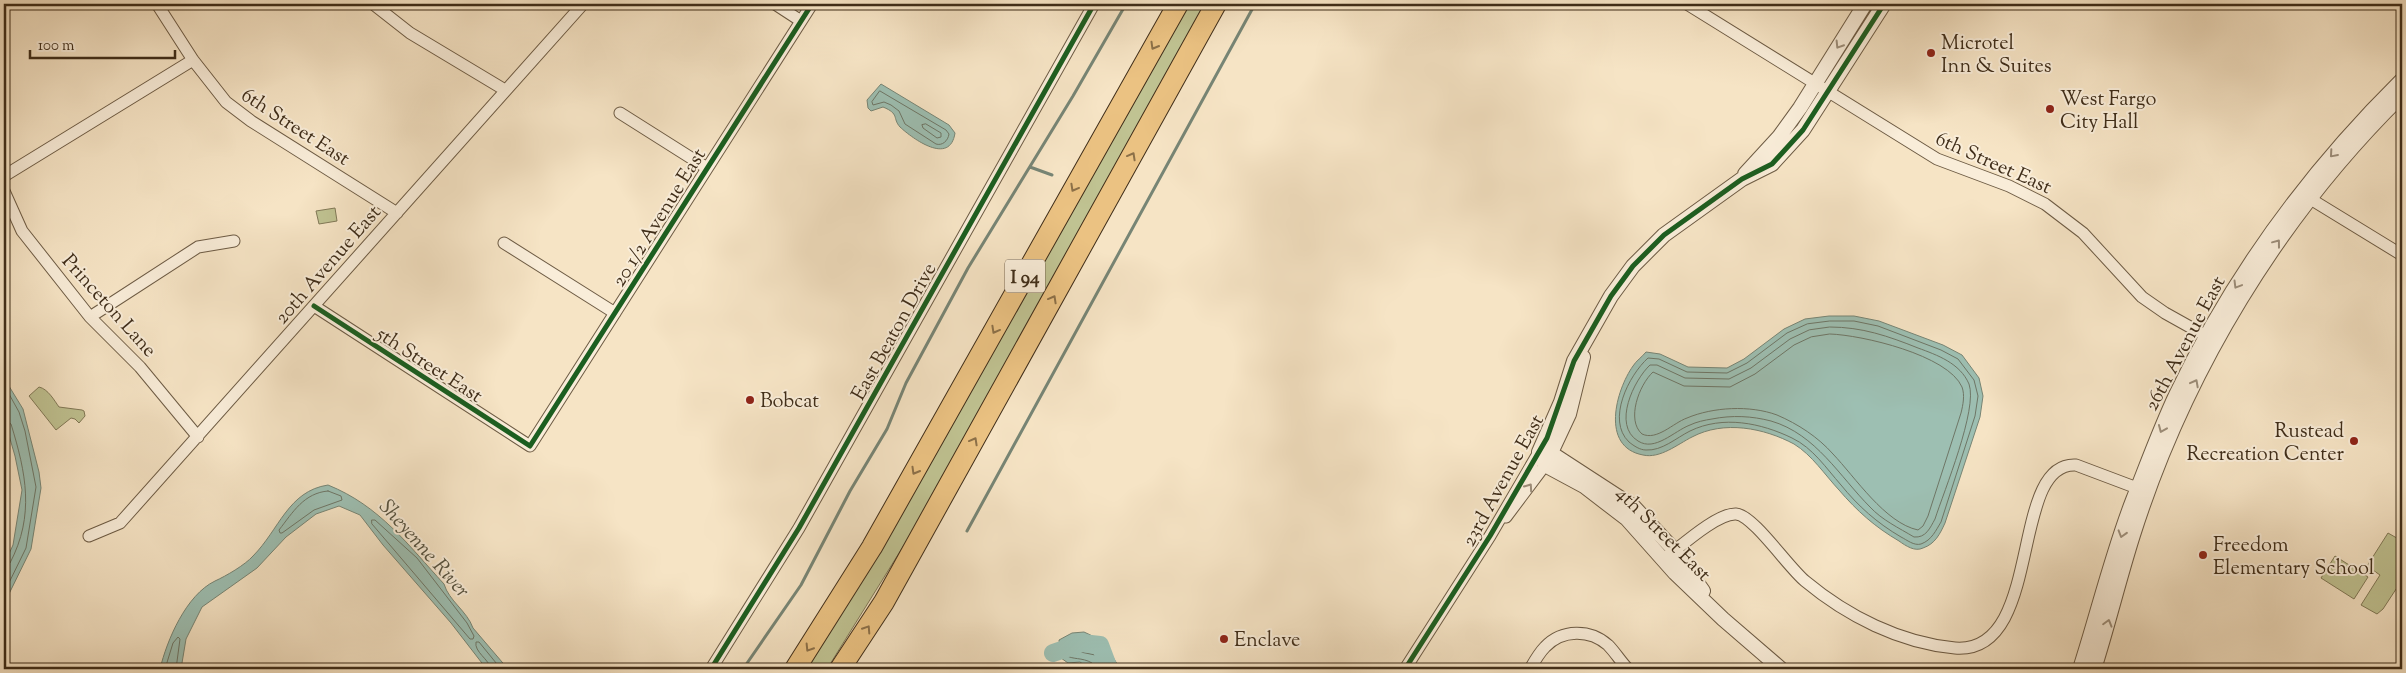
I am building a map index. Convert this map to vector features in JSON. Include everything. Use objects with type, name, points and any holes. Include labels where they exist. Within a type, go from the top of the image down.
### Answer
[{"type":"highway","name":"I 94","points":[[795,669],[872,547],[1178,4]]},
{"type":"highway","name":"I 94","points":[[840,669],[894,586],[1216,4]]},
{"type":"street","name":"6th Street East","points":[[157,4],[193,60],[226,102],[251,121],[396,213]]},
{"type":"street","points":[[373,4],[410,33],[505,90]]},
{"type":"street","name":"20th Avenue East","points":[[89,536],[120,523],[583,4]]},
{"type":"street","points":[[775,4],[801,20]]},
{"type":"street","name":"20 1/2 Avenue East","points":[[530,446],[812,4]]},
{"type":"street","name":"East Beaton Drive","points":[[711,669],[799,528],[1094,4]]},
{"type":"street","name":"6th Street East","points":[[1686,4],[1937,159],[2009,186],[2045,204],[2083,233],[2122,278],[2142,297],[2165,313],[2213,338]]},
{"type":"street","points":[[1742,179],[1779,137],[1816,83],[1865,4]]},
{"type":"street","points":[[1742,179],[1772,164],[1803,130],[1884,4]]},
{"type":"street","points":[[4,176],[193,60]]},
{"type":"street","name":"26th Avenue East","points":[[2306,196],[2374,108],[2402,80]]},
{"type":"street","name":"26th Avenue East","points":[[2094,669],[2144,490],[2177,394],[2213,338],[2261,245],[2380,116],[2402,95]]},
{"type":"street","points":[[620,113],[707,168]]},
{"type":"street","name":"23rd Avenue East","points":[[1405,669],[1490,536],[1545,457],[1574,361],[1611,296],[1645,253],[1664,235],[1742,179]]},
{"type":"street","name":"Princeton Lane","points":[[4,191],[22,231],[90,316],[140,367],[198,437]]},
{"type":"street","points":[[2306,196],[2402,256]]},
{"type":"street","points":[[90,316],[198,247],[234,241]]},
{"type":"street","points":[[504,243],[615,313]]},
{"type":"street","name":"5th Street East","points":[[314,306],[530,446]]},
{"type":"street","name":"4th Street East","points":[[1545,457],[1634,507],[1675,551],[1722,618]]},
{"type":"street","name":"4th Street East","points":[[1545,457],[1606,501],[1627,519],[1664,560],[1722,618],[1781,669]]},
{"type":"street","points":[[1664,560],[1722,516],[1743,515],[1753,522],[1775,550],[1804,580],[1844,610],[1890,632],[1928,644],[1965,648],[1978,645],[1988,639],[2006,619],[2038,506],[2047,480],[2053,471],[2064,465],[2076,465],[2144,490]]},
{"type":"street","name":"26th Avenue East","points":[[2080,669],[2122,532],[2144,490]]},
{"type":"street","points":[[1530,669],[1548,644],[1564,635],[1576,633],[1593,636],[1607,644],[1628,669]]},
{"type":"green space","points":[[1186,4],[1207,4],[909,537],[827,669],[804,669]]},
{"type":"green space","points":[[335,208],[337,221],[319,224],[316,211]]},
{"type":"green space","points":[[39,387],[48,392],[59,407],[82,410],[85,416],[79,423],[71,418],[56,430],[29,396]]},
{"type":"green space","points":[[2388,533],[2402,541],[2402,580],[2383,609],[2377,614],[2361,605],[2380,575],[2367,566]]},
{"type":"green space","points":[[2335,556],[2368,577],[2354,599],[2321,578]]},
{"type":"water","points":[[881,84],[949,125],[955,133],[952,143],[946,148],[930,147],[913,138],[900,127],[892,112],[883,107],[871,111],[868,108],[867,100]]},
{"type":"water","points":[[1829,316],[1854,316],[1879,321],[1943,345],[1962,355],[1979,378],[1983,396],[1980,417],[1945,523],[1934,541],[1923,548],[1914,549],[1890,536],[1874,524],[1853,505],[1807,454],[1782,438],[1744,428],[1717,429],[1692,437],[1662,453],[1649,456],[1630,450],[1621,441],[1616,430],[1615,417],[1621,389],[1634,364],[1646,352],[1660,354],[1688,367],[1727,368],[1744,359],[1784,329],[1805,319]]},
{"type":"water","points":[[4,378],[23,409],[39,472],[41,488],[31,549],[4,604],[4,565],[13,545],[22,490],[4,418]]},
{"type":"water","points":[[328,485],[363,504],[378,515],[405,541],[444,584],[446,590],[467,616],[473,628],[508,669],[488,669],[485,667],[451,623],[383,545],[360,515],[339,506],[316,514],[286,537],[257,568],[202,607],[186,639],[181,669],[160,669],[167,645],[179,619],[195,597],[215,581],[250,559],[262,546],[285,513],[303,495]]},
{"type":"water","points":[[1084,632],[1096,638],[1105,647],[1120,669],[1090,669],[1080,662],[1068,663],[1061,658],[1059,640],[1072,633]]},
{"type":"waterway","points":[[743,669],[801,585],[850,491],[887,429],[906,383],[968,268],[1073,96],[1126,4]]},
{"type":"waterway","points":[[967,531],[1255,4]]},
{"type":"waterway","points":[[1030,167],[1052,175]]},
{"type":"waterway","name":"Sheyenne River","points":[[1053,653],[1082,643],[1100,645],[1109,669]]},
{"type":"cycle path","points":[[314,306],[530,446],[812,4]]},
{"type":"cycle path","points":[[711,669],[799,528],[1094,4]]},
{"type":"cycle path","points":[[1405,669],[1490,536],[1547,438],[1574,361],[1611,296],[1633,266],[1664,235],[1742,179],[1772,164],[1803,130],[1884,4]]},
{"type":"place","name":"Microtel Inn & Suites","points":[[1931,53]]},
{"type":"place","name":"West Fargo City Hall","points":[[2050,109]]},
{"type":"place","name":"Bobcat","points":[[750,400]]},
{"type":"place","name":"Rustead Recreation Center","points":[[2354,441]]},
{"type":"place","name":"Freedom Elementary School","points":[[2203,555]]},
{"type":"place","name":"Enclave","points":[[1224,639]]}]
